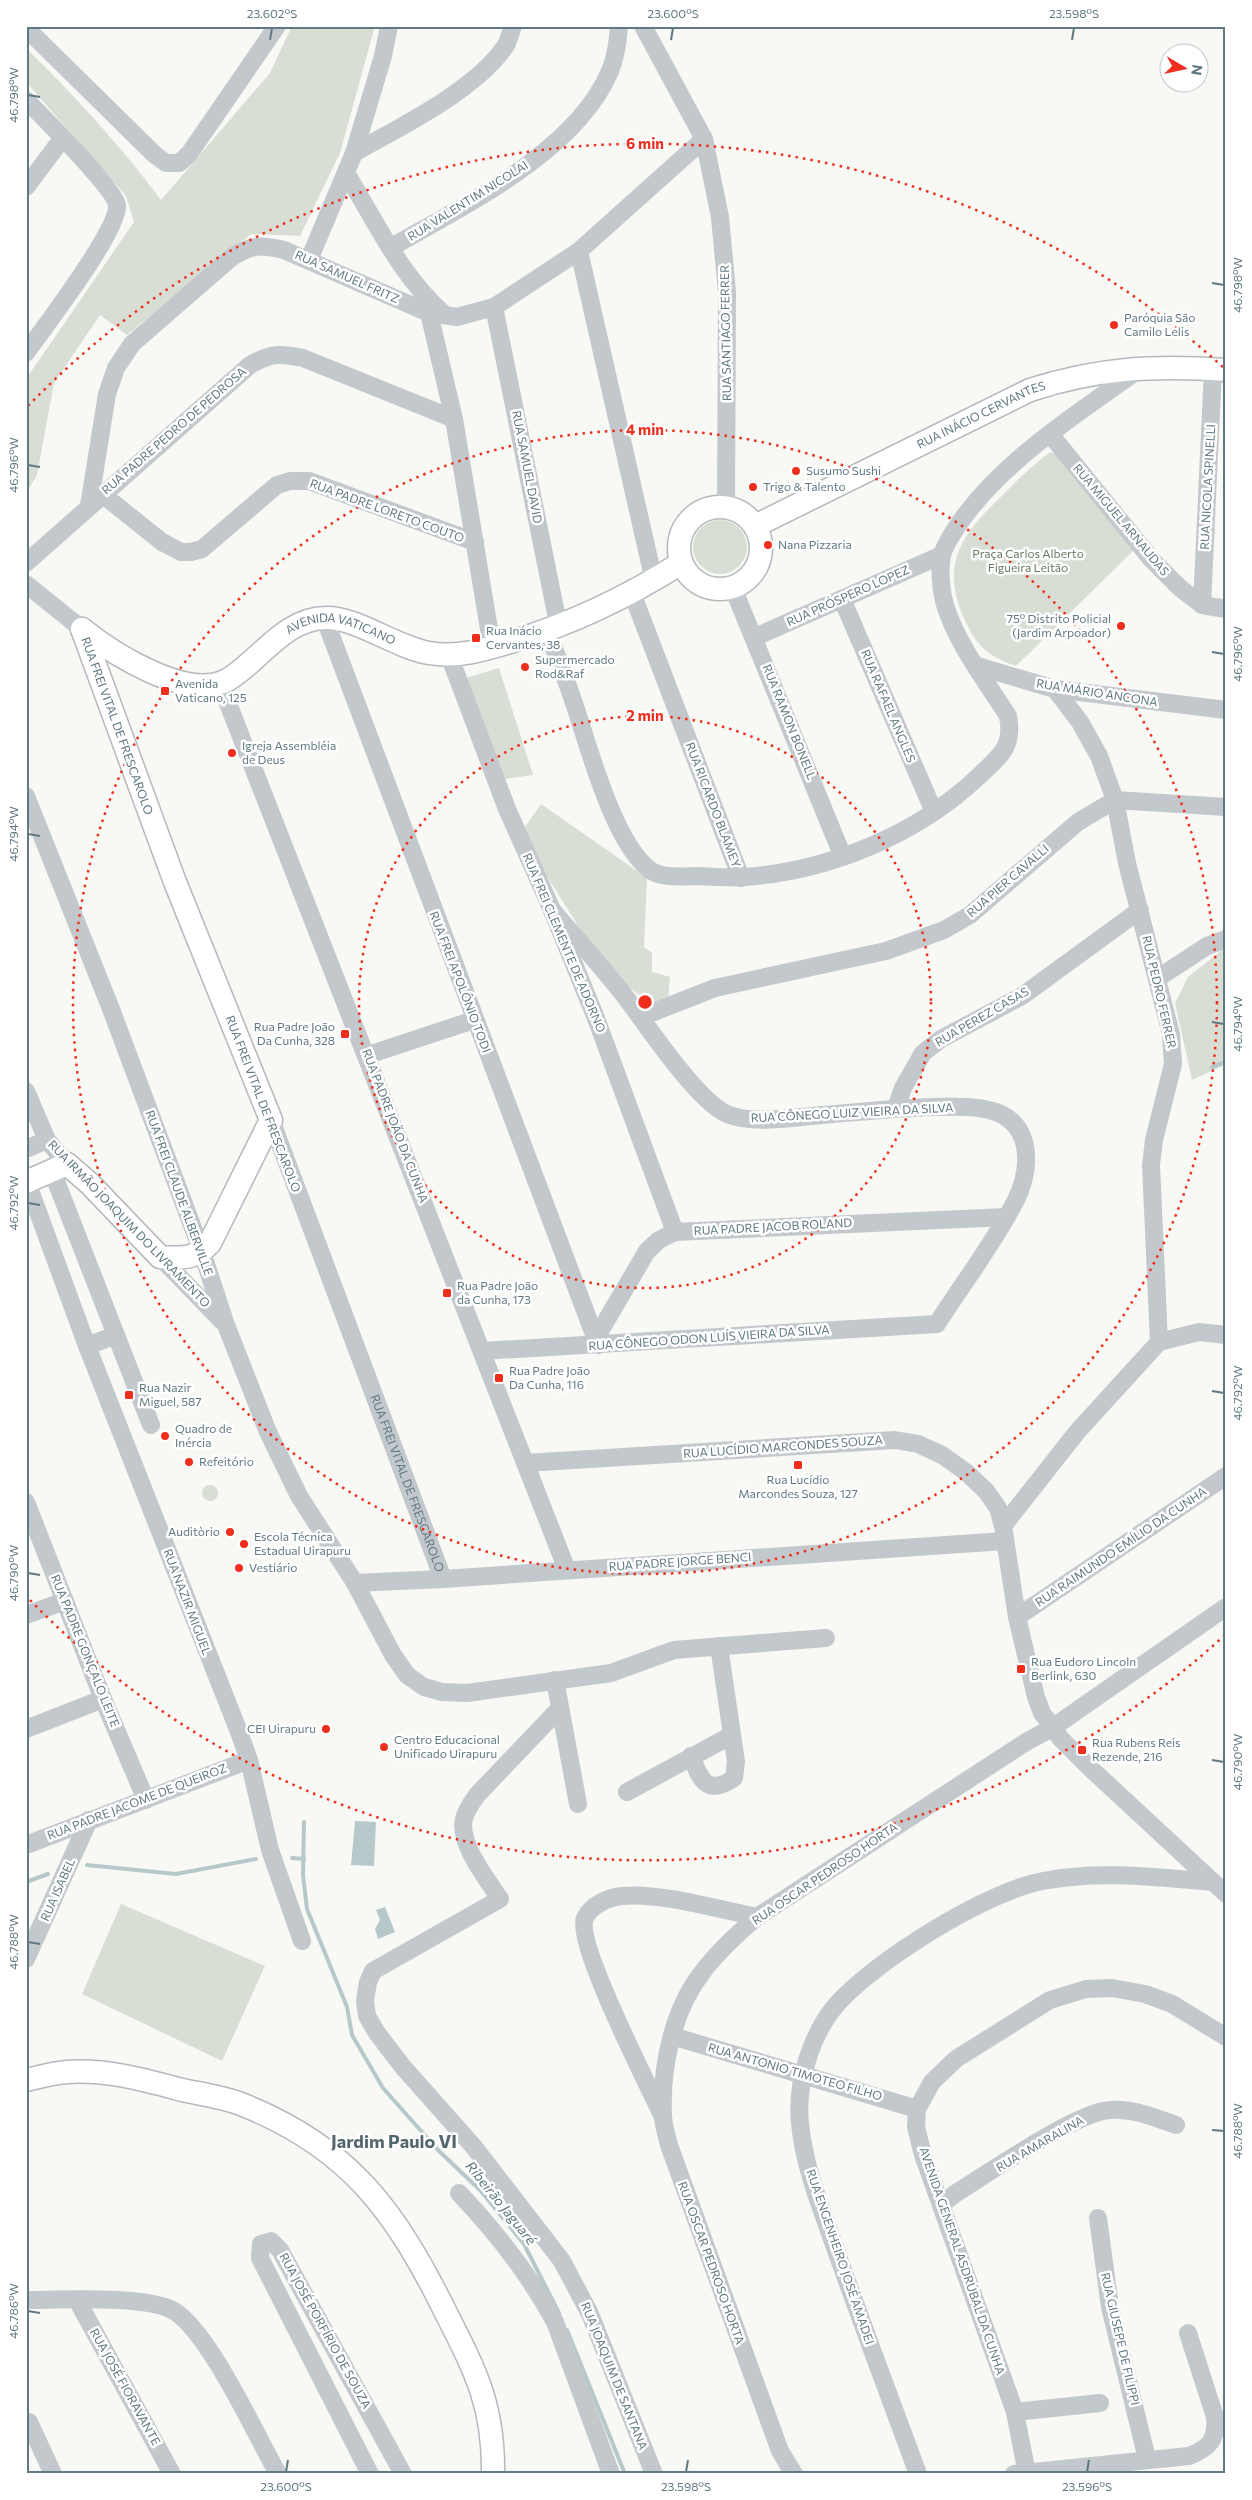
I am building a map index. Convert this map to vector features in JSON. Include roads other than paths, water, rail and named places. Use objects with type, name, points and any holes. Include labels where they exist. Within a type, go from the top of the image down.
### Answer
[{"type":"main road","name":"RUA INÁCIO CERVANTES","points":[[755,526],[1030,390],[1068,377],[1104,370],[1142,368],[1220,370]]},
{"type":"main road","points":[[712,507],[726,507],[738,510],[755,526],[760,540],[761,555],[756,569],[746,580],[733,588],[720,590],[702,586],[687,574],[681,563],[678,549],[680,535],[687,522],[698,512],[712,507]]},
{"type":"main road","name":"AVENIDA VATICANO","points":[[220,683],[229,679],[274,641],[302,624],[324,618],[349,622],[398,645],[428,653],[448,655],[492,647],[553,630],[602,609],[654,581],[681,563]]},
{"type":"main road","points":[[82,629],[101,645],[159,676],[186,683],[220,683]]},
{"type":"main road","name":"RUA FREI VITAL DE FRESCAROLO","points":[[82,629],[175,882],[271,1120]]},
{"type":"main road","points":[[160,1257],[182,1258],[202,1252],[210,1243],[271,1120]]},
{"type":"main road","points":[[27,1182],[60,1167]]},
{"type":"main road","name":"RUA IRMÃO JOAQUIM DO LIVRAMENTO","points":[[60,1167],[89,1183],[160,1257]]},
{"type":"main road","points":[[26,2080],[68,2072],[113,2074],[239,2104],[281,2122],[327,2151],[354,2173],[388,2212],[410,2246],[475,2370],[488,2406],[492,2432],[493,2474]]},
{"type":"street","points":[[26,28],[155,155],[166,163],[179,163],[189,154],[277,26]]},
{"type":"street","points":[[309,260],[354,153],[389,26]]},
{"type":"street","points":[[354,153],[418,116],[490,65],[506,46],[513,26]]},
{"type":"street","name":"RUA VALENTIM NICOLAI","points":[[390,248],[481,196],[532,162],[570,128],[594,100],[610,71],[619,26]]},
{"type":"street","name":"RUA SANTIAGO FERRER","points":[[643,26],[704,139],[720,217],[727,292],[726,507]]},
{"type":"street","points":[[26,100],[99,176],[113,194],[118,205],[114,222],[88,264],[26,353]]},
{"type":"street","points":[[26,187],[62,139]]},
{"type":"street","name":"RUA SAMUEL FRITZ","points":[[89,506],[107,394],[116,368],[132,344],[232,257],[248,248],[263,246],[284,250],[429,313],[446,317],[457,317],[494,306],[580,251],[704,139]]},
{"type":"street","points":[[346,172],[390,248],[428,300],[446,317]]},
{"type":"street","points":[[580,251],[654,581]]},
{"type":"street","name":"RUA SAMUEL DAVID","points":[[494,306],[553,630],[565,675],[604,794],[625,837],[640,861],[652,871],[664,875],[741,878],[799,868],[843,857],[891,837],[934,812],[959,796],[997,760],[1008,745],[1010,730],[1008,716],[977,666]]},
{"type":"street","points":[[429,313],[454,419],[492,647]]},
{"type":"street","name":"RUA PADRE PEDRO DE PEDROSA","points":[[26,563],[250,364],[268,355],[287,354],[303,358],[454,419]]},
{"type":"street","points":[[977,666],[957,636],[946,606],[941,581],[942,555],[952,534],[977,499],[1011,466],[1050,434],[1142,368]]},
{"type":"street","name":"RUA NICOLA SPINELLI","points":[[1202,605],[1220,370]]},
{"type":"street","name":"RUA MIGUEL ARNAUDAS","points":[[1050,434],[1152,560],[1180,588],[1202,605],[1226,609]]},
{"type":"street","name":"RUA PADRE LORETO COUTO","points":[[102,494],[162,542],[181,552],[202,549],[277,485],[290,481],[309,481],[475,542]]},
{"type":"street","name":"RUA PRÓSPERO LOPEZ","points":[[755,637],[942,555]]},
{"type":"street","points":[[26,584],[82,629]]},
{"type":"street","name":"RUA RAMON BONELL","points":[[733,588],[755,637],[843,857]]},
{"type":"street","name":"RUA RICARDO BLAMEY","points":[[632,593],[741,878]]},
{"type":"street","name":"RUA RAFAEL ANGLES","points":[[842,599],[934,812]]},
{"type":"street","name":"RUA FREI APOLÔNIO TODI","points":[[324,618],[597,1342]]},
{"type":"street","name":"RUA FREI CLEMENTE DE ADORNO","points":[[448,655],[507,810],[552,910],[597,1021],[675,1232]]},
{"type":"street","name":"RUA MÁRIO ANCONA","points":[[977,666],[1055,689],[1226,710]]},
{"type":"street","name":"RUA PADRE JOÃO DA CUNHA","points":[[220,683],[368,1055],[567,1570]]},
{"type":"street","name":"RUA PEDRO FERRER","points":[[1055,689],[1080,722],[1099,756],[1115,800],[1127,863],[1158,978],[1173,1049],[1173,1064],[1154,1140],[1151,1165],[1159,1342]]},
{"type":"street","name":"RUA FREI CLAUDE ALBERVILLE","points":[[26,796],[111,1009],[202,1252],[226,1325],[282,1464],[299,1496],[355,1582],[393,1655],[407,1675],[424,1687],[442,1692],[467,1693],[611,1673],[674,1650],[826,1638]]},
{"type":"street","points":[[1115,800],[1226,807]]},
{"type":"street","name":"RUA PIER CAVALLI","points":[[641,1017],[715,988],[886,951],[944,930],[970,916],[1078,822],[1115,800]]},
{"type":"street","name":"RUA CÔNEGO LUIZ VIEIRA DA SILVA","points":[[552,910],[599,964],[685,1074],[710,1102],[727,1114],[743,1118],[778,1119],[896,1108],[967,1107],[995,1112],[1012,1120],[1024,1139],[1027,1156],[1025,1177],[1006,1217],[937,1324]]},
{"type":"street","name":"RUA PEREZ CASAS","points":[[896,1108],[912,1070],[924,1054],[941,1039],[1022,996],[1140,910]]},
{"type":"street","points":[[1158,978],[1207,946],[1226,939]]},
{"type":"street","points":[[368,1055],[474,1020]]},
{"type":"street","name":"RUA IRMÃO JOAQUIM DO LIVRAMENTO","points":[[26,1091],[46,1140],[60,1167]]},
{"type":"street","name":"RUA FREI VITAL DE FRESCAROLO","points":[[271,1120],[443,1579]]},
{"type":"street","points":[[26,1149],[46,1140]]},
{"type":"street","points":[[60,1167],[116,1335],[151,1425]]},
{"type":"street","name":"RUA NAZIR MIGUEL","points":[[27,1182],[87,1346],[248,1760],[270,1850],[302,1941]]},
{"type":"street","name":"RUA PADRE JACOB ROLAND","points":[[597,1342],[647,1251],[659,1240],[675,1232],[1006,1217]]},
{"type":"street","name":"RUA IRMÃO JOAQUIM DO LIVRAMENTO","points":[[160,1257],[226,1325]]},
{"type":"street","name":"RUA CÔNEGO ODON LUÍS VIEIRA DA SILVA","points":[[482,1351],[597,1342],[937,1324]]},
{"type":"street","points":[[1004,1534],[1078,1432],[1159,1342],[1198,1332],[1226,1335]]},
{"type":"street","points":[[87,1346],[116,1335]]},
{"type":"street","name":"RUA LUCÍDIO MARCONDES SOUZA","points":[[525,1463],[895,1440],[918,1444],[942,1455],[966,1472],[998,1508],[1017,1617],[1036,1697],[1052,1728],[1089,1767],[1226,1894]]},
{"type":"street","name":"RUA RAIMUNDO EMÍLIO DA CUNHA","points":[[1017,1617],[1226,1476]]},
{"type":"street","name":"RUA PADRE GONÇALO LEITE","points":[[26,1502],[103,1699],[146,1800]]},
{"type":"street","name":"RUA PADRE JORGE BENCI","points":[[355,1582],[443,1579],[567,1570],[1004,1534]]},
{"type":"street","points":[[26,1615],[65,1601]]},
{"type":"street","name":"RUA OSCAR PEDROSO HORTA","points":[[794,2474],[780,2451],[680,2175],[662,2116],[666,2068],[672,2036],[679,2014],[700,1975],[720,1951],[757,1917],[1026,1742],[1052,1728],[1226,1607]]},
{"type":"street","points":[[691,1756],[701,1781],[706,1785],[713,1786],[728,1782],[734,1778],[736,1770],[719,1646]]},
{"type":"street","points":[[555,1680],[578,1804]]},
{"type":"street","points":[[26,1729],[103,1699]]},
{"type":"street","name":"RUA JOAQUIM DE SANTANA","points":[[560,1708],[477,1795],[468,1808],[463,1830],[465,1842],[500,1899],[372,1971],[365,2001],[367,2016],[377,2033],[403,2067],[474,2147],[562,2261],[590,2314],[654,2474]]},
{"type":"street","points":[[628,1792],[691,1756],[732,1736]]},
{"type":"street","name":"RUA PADRE JACOME DE QUEIROZ","points":[[26,1845],[248,1760]]},
{"type":"street","name":"RUA ISABEL","points":[[26,1959],[89,1820]]},
{"type":"street","name":"RUA ENGENHEIRO JOSÉ AMADEI","points":[[918,2474],[822,2211],[808,2163],[800,2122],[802,2074],[818,2036],[836,2005],[858,1984],[908,1947],[983,1901],[1041,1881],[1094,1874],[1212,1882]]},
{"type":"street","points":[[662,2116],[632,2053],[592,1957],[584,1934],[586,1918],[595,1907],[609,1899],[624,1896],[649,1896],[757,1917]]},
{"type":"street","points":[[917,2109],[932,2082],[956,2060],[1050,2000],[1086,1989],[1112,1988],[1145,1994],[1172,2004],[1226,2036]]},
{"type":"street","name":"RUA ANTONIO TIMOTEO FILHO","points":[[672,2036],[917,2109]]},
{"type":"street","name":"AVENIDA GENERAL ASDRÚBAL DA CUNHA","points":[[917,2109],[916,2126],[923,2155],[1015,2412],[1023,2473]]},
{"type":"street","name":"RUA AMARALINA","points":[[941,2204],[1064,2128],[1092,2114],[1108,2110],[1122,2110],[1176,2125]]},
{"type":"street","points":[[459,2194],[501,2240],[545,2304],[555,2322],[611,2474]]},
{"type":"street","name":"RUA GIUSEPE DE FILIPPI","points":[[1098,2218],[1110,2307],[1148,2459]]},
{"type":"street","name":"RUA JOSÉ PORFÍRIO DE SOUZA","points":[[370,2474],[260,2258],[261,2244],[266,2241],[271,2241],[280,2250],[404,2474]]},
{"type":"street","points":[[26,2300],[150,2303],[173,2310],[191,2324],[217,2363],[278,2474]]},
{"type":"street","name":"RUA JOSÉ FIORAVANTE","points":[[77,2300],[172,2474]]},
{"type":"street","points":[[1023,2473],[1190,2456],[1204,2450],[1212,2442],[1216,2431],[1216,2417],[1188,2333]]},
{"type":"street","points":[[1015,2412],[1100,2403]]},
{"type":"street","points":[[29,2422],[53,2474]]},
{"type":"waterway","points":[[1212,1067],[1226,1062]]},
{"type":"waterway","name":"Ribeirão Jaguaré","points":[[304,1822],[303,1875],[307,1909],[347,2007],[352,2035],[383,2088],[438,2150],[481,2191],[524,2244],[559,2313]]},
{"type":"waterway","points":[[292,1858],[304,1859]]},
{"type":"waterway","points":[[87,1865],[176,1874],[256,1859]]},
{"type":"waterway","points":[[26,1882],[48,1874]]},
{"type":"waterway","name":"Ribeirão Jaguaré","points":[[567,2330],[625,2474]]},
{"type":"place","name":"Paróquia São Camilo Lelis","points":[[1114,325]]},
{"type":"place","name":"Susumo Sushi","points":[[796,471]]},
{"type":"place","name":"Trigo & Talento","points":[[753,487]]},
{"type":"place","name":"Nana Pizzaria","points":[[768,545]]},
{"type":"place","name":"75º Distrito Policial (Jardim Arpoador)","points":[[1121,626]]},
{"type":"place","name":"Rua Inácio Cervantes, 38","points":[[476,638]]},
{"type":"place","name":"Supermercado Rod&Raf","points":[[525,667]]},
{"type":"place","name":"Avenida Vaticano, 125","points":[[165,691]]},
{"type":"place","name":"Igreja Assembléia de Deus","points":[[232,753]]},
{"type":"place","name":"Rua Padre João Da Cunha, 328","points":[[345,1034]]},
{"type":"place","name":"Rua Padre João da Cunha, 173","points":[[447,1293]]},
{"type":"place","name":"Rua Padre João Da Cunha, 116","points":[[499,1378]]},
{"type":"place","name":"Rua Nazir Miguel, 587","points":[[129,1395]]},
{"type":"place","name":"Quadro de Inércia","points":[[165,1436]]},
{"type":"place","name":"Refeitório","points":[[189,1462]]},
{"type":"place","name":"Rua Lucídio Marcondes Souza, 127","points":[[798,1465]]},
{"type":"place","name":"Auditòrio","points":[[230,1532]]},
{"type":"place","name":"Escola Técnica Estadual Uirapuru","points":[[244,1544]]},
{"type":"place","name":"Vestiário","points":[[239,1568]]},
{"type":"place","name":"Rua Eudoro Lincoln Berlink, 630","points":[[1021,1669]]},
{"type":"place","name":"CEI Uirapuru","points":[[326,1729]]},
{"type":"place","name":"Centro Educacional Unificado Uirapuru","points":[[384,1747]]},
{"type":"place","name":"Rua Rubens Reis Rezende, 216","points":[[1082,1750]]},
{"type":"district","name":"Jardim Paulo VI","points":[[394,2142]]},
{"type":"park label","name":"Praça Carlos Alberto Figueira Leitão","points":[[1028,561]]}]
